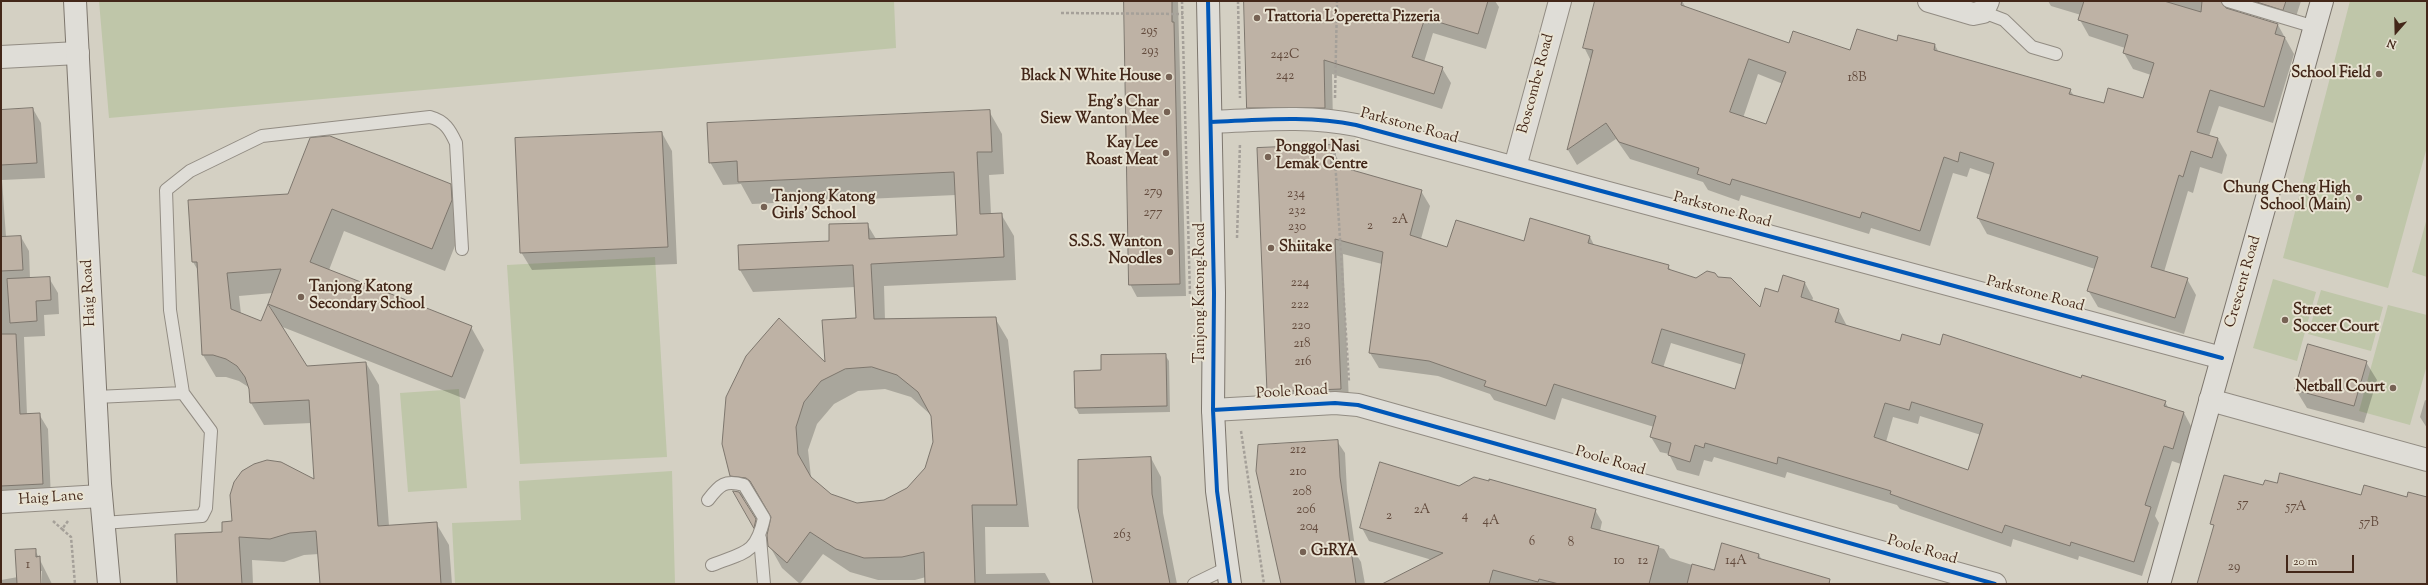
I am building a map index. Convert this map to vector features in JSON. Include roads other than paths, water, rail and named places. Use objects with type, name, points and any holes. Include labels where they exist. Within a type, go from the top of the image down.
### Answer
[{"type":"street","name":"Haig Road","points":[[75,1],[96,397],[93,496],[104,523],[109,584]]},
{"type":"street","name":"Boscombe Road","points":[[1515,168],[1560,1]]},
{"type":"street","points":[[1929,1],[1973,14],[1986,7]]},
{"type":"street","name":"Crescent Road","points":[[2159,584],[2322,1]]},
{"type":"street","name":"Tanjong Katong Road","points":[[1208,8],[1214,293],[1213,410],[1217,491],[1228,576]]},
{"type":"street","points":[[1,57],[78,53]]},
{"type":"street","name":"Parkstone Road","points":[[1211,122],[1333,120],[2222,358]]},
{"type":"street","points":[[2210,400],[2427,460]]},
{"type":"street","name":"Poole Road","points":[[1213,410],[1335,403],[1351,405],[1535,454],[1995,584]]},
{"type":"street","name":"Haig Lane","points":[[1,502],[93,496]]},
{"type":"lane","points":[[2228,1],[2315,27]]},
{"type":"lane","points":[[1986,7],[2004,20],[2032,47],[2056,54]]},
{"type":"lane","points":[[104,523],[202,516],[206,508],[210,431],[183,393],[170,310],[166,190],[190,171],[262,136],[430,117],[440,119],[449,129],[456,143],[462,249]]},
{"type":"lane","points":[[96,397],[183,393]]},
{"type":"lane","points":[[708,500],[718,487],[731,481],[744,484],[764,518],[760,538],[764,584]]},
{"type":"lane","points":[[712,565],[749,551],[760,538]]},
{"type":"lane","points":[[1194,584],[1228,576]]},
{"type":"place","name":"Trattoria L'operetta Pizzeria","points":[[1257,18]]},
{"type":"place","name":"School Field","points":[[2379,74]]},
{"type":"place","name":"Black N White House","points":[[1169,77]]},
{"type":"place","name":"Eng's Char Siew Wanton Mee","points":[[1167,112]]},
{"type":"place","name":"Kay Lee Roast Meat","points":[[1166,153]]},
{"type":"place","name":"Ponggol Nasi Lemak Centre","points":[[1268,157]]},
{"type":"place","name":"Chung Cheng High School (Main)","points":[[2359,198]]},
{"type":"place","name":"Tanjong Katong Girls' School","points":[[764,207]]},
{"type":"place","name":"Shiitake","points":[[1271,248]]},
{"type":"place","name":"S.S.S. Wanton Noodles","points":[[1170,252]]},
{"type":"place","name":"Tanjong Katong Secondary School","points":[[301,297]]},
{"type":"place","name":"Street Soccer Court","points":[[2285,320]]},
{"type":"place","name":"Netball Court","points":[[2393,388]]},
{"type":"place","name":"G1RYA","points":[[1303,552]]}]
